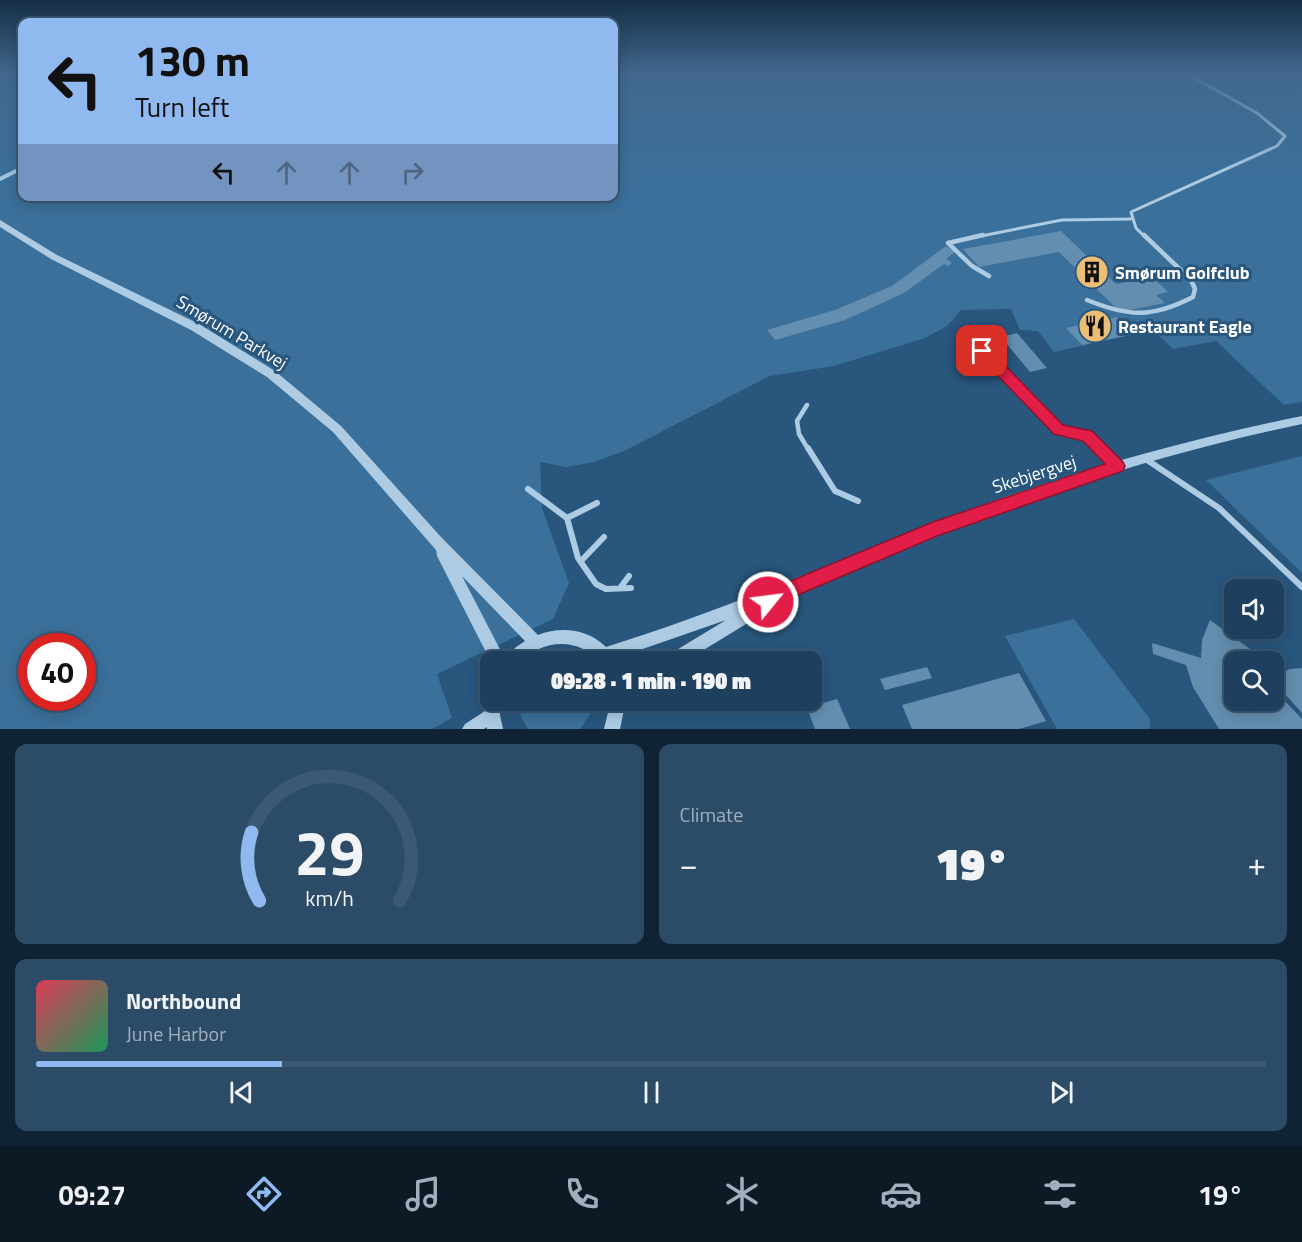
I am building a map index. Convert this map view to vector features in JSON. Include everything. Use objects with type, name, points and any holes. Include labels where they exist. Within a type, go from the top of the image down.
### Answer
[{"type":"street","name":"Smørum Parkvej","points":[[0,223],[54,257],[195,327],[271,374],[337,429],[436,541],[535,642]]},
{"type":"street","name":"Skebjergvej","points":[[626,651],[787,591],[971,515],[1118,466],[1302,420]]},
{"type":"street","name":"Smørum Parkvej","points":[[436,541],[493,651]]},
{"type":"street","name":"Skebjergvej","points":[[688,651],[787,591]]},
{"type":"street","points":[[524,651],[535,642],[554,636],[573,637],[590,643],[599,651]]},
{"type":"street","points":[[612,729],[616,711]]},
{"type":"street","points":[[470,729],[494,715]]},
{"type":"lane","points":[[1087,300],[1118,313],[1138,315],[1170,309],[1193,297],[1195,289],[1191,280],[1136,228],[1131,219],[1131,212],[1277,146],[1286,136],[1280,128],[1249,109]]},
{"type":"lane","points":[[989,276],[972,266],[948,243],[1071,217],[1105,216],[1131,219]]},
{"type":"lane","points":[[982,351],[1059,430],[1087,435],[1118,466]]},
{"type":"lane","points":[[807,405],[797,421],[799,434],[835,491],[858,501]]},
{"type":"lane","points":[[1146,459],[1219,508],[1302,587]]},
{"type":"lane","points":[[528,489],[567,518],[569,537],[593,583],[604,588],[632,588]]},
{"type":"lane","points":[[567,518],[597,503]]},
{"type":"lane","points":[[581,561],[603,537]]},
{"type":"lane","points":[[620,588],[629,576]]},
{"type":"shaded area","points":[[0,109],[18,109],[18,201],[618,201],[618,109],[1302,109],[1302,402],[1284,405],[1216,341],[1173,349],[1153,330],[1054,352],[1038,331],[1020,330],[1011,309],[961,310],[947,326],[925,338],[834,366],[770,376],[624,451],[594,462],[566,467],[540,462],[542,508],[569,583],[553,619],[486,651],[480,651],[480,654],[437,674],[452,718],[432,729],[0,729]]},
{"type":"shaded area","points":[[1302,456],[1302,573],[1206,480]]},
{"type":"shaded area","points":[[1074,619],[1150,719],[1150,729],[1057,729],[1005,636]]},
{"type":"shaded area","points":[[520,711],[591,711],[580,729],[528,729]]},
{"type":"building","name":"Smørum Golfclub","points":[[1061,231],[1116,284],[1152,277],[1168,292],[1156,295],[1165,303],[1120,312],[1059,252],[979,267],[963,249]]},
{"type":"building","points":[[946,246],[955,252],[946,259],[952,263],[948,266],[944,264],[904,293],[845,320],[775,340],[767,330],[835,310],[892,286]]},
{"type":"building","points":[[1117,317],[1134,334],[1082,345],[1066,328]]},
{"type":"building","points":[[1017,333],[1047,368],[1030,372],[1001,337]]},
{"type":"building","points":[[1210,620],[1224,630],[1224,639],[1236,639],[1253,651],[1224,651],[1224,711],[1284,711],[1284,700],[1302,719],[1302,729],[1219,729],[1193,687],[1186,665],[1153,654],[1152,643],[1201,658],[1202,640]]},
{"type":"building","points":[[927,667],[932,678],[885,690],[880,679]]},
{"type":"building","points":[[1302,668],[1302,713],[1285,694],[1284,673],[1289,669]]},
{"type":"building","points":[[1019,673],[1046,721],[1019,729],[912,729],[902,705]]},
{"type":"building","points":[[837,699],[850,729],[815,729],[808,711],[822,711],[822,704]]},
{"type":"waterway","points":[[0,179],[18,170]]},
{"type":"place","name":"Smørum Golfclub","points":[[1092,272]]},
{"type":"place","name":"Restaurant Eagle","points":[[1095,326]]},
{"type":"route","points":[[768,602],[787,591],[971,515],[1118,466],[1087,435],[1059,430],[982,351]]}]
